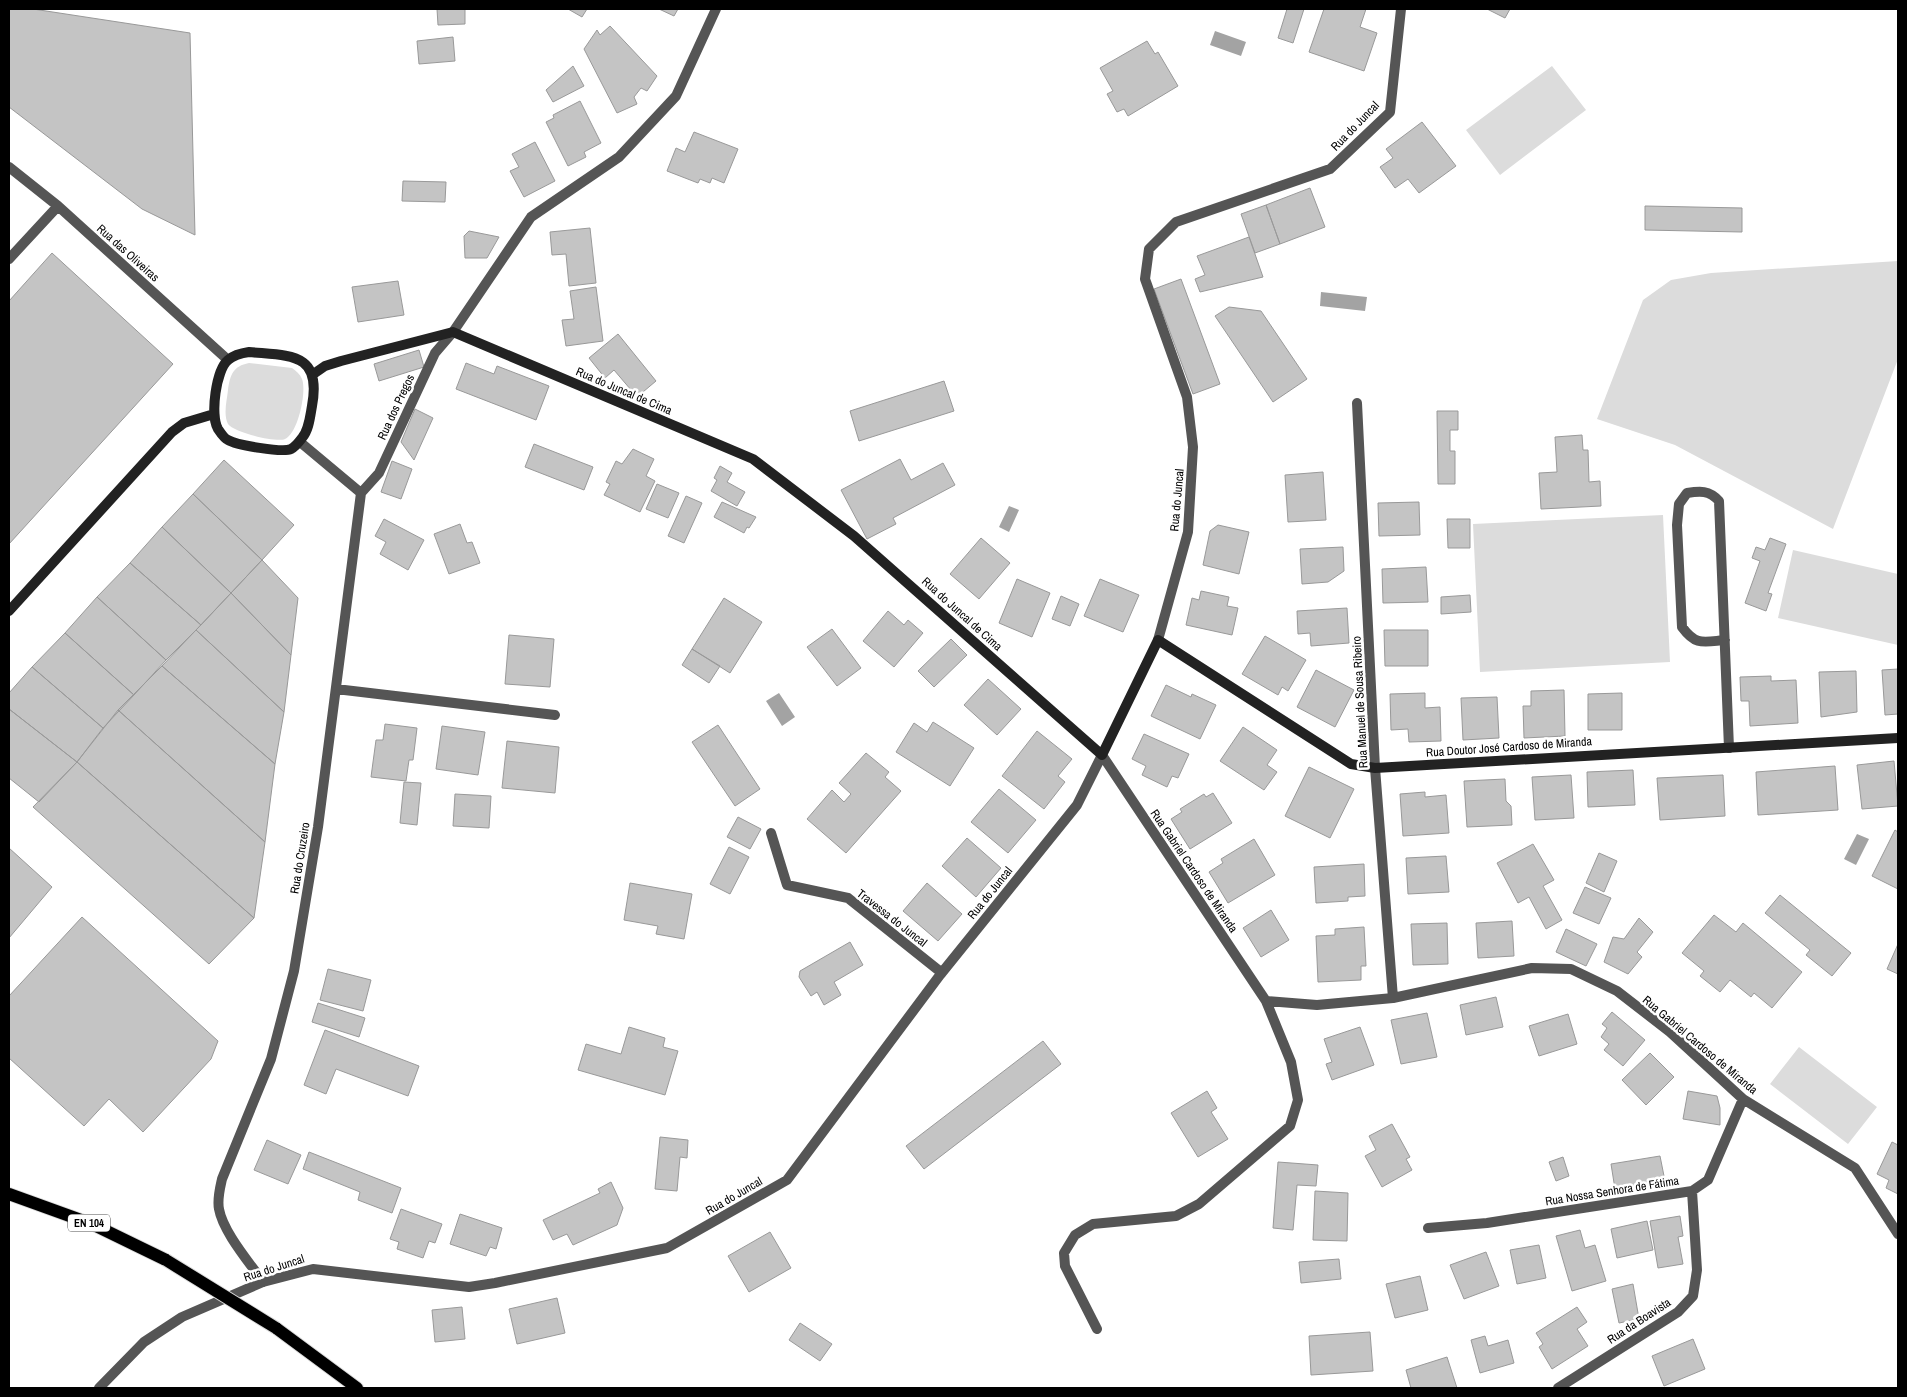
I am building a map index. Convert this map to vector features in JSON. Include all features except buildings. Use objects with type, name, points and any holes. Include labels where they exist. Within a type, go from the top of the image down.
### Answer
[{"type":"main road","name":"EN 104","points":[[9,1194],[92,1224],[166,1260],[276,1328],[357,1388]]},
{"type":"street","points":[[312,375],[325,366],[341,361],[454,332],[531,217],[619,157],[676,96],[716,9]]},
{"type":"street","name":"Rua do Juncal","points":[[99,1388],[144,1342],[182,1317],[264,1282],[313,1269],[469,1288],[667,1248],[787,1180],[942,973],[1076,804],[1158,640],[1188,532],[1193,447],[1187,397],[1145,278],[1149,248],[1176,222],[1330,168],[1390,112],[1401,9]]},
{"type":"street","name":"Rua das Oliveiras","points":[[9,168],[58,206],[228,360]]},
{"type":"street","points":[[9,259],[58,206]]},
{"type":"street","name":"Rua dos Pregos","points":[[361,493],[379,473],[435,353],[454,332]]},
{"type":"street","name":"Rua do Juncal de Cima","points":[[454,332],[753,459],[854,536],[1102,755]]},
{"type":"street","points":[[249,352],[296,357],[306,365],[312,375],[315,388],[306,433],[300,442],[291,449],[277,452],[228,440],[218,428],[214,414],[219,371],[228,360],[238,354],[249,352]]},
{"type":"street","name":"Rua Manuel de Sousa Ribeiro","points":[[1357,403],[1376,768],[1393,998]]},
{"type":"street","points":[[9,611],[172,432],[184,423],[214,414]]},
{"type":"street","points":[[300,442],[361,493]]},
{"type":"street","points":[[1725,640],[1703,642],[1691,639],[1682,627],[1677,525],[1679,504],[1687,493],[1700,491],[1712,493],[1718,501],[1725,640],[1729,748]]},
{"type":"street","name":"Rua do Cruzeiro","points":[[264,1282],[225,1224],[219,1209],[219,1192],[222,1178],[271,1059],[294,970],[318,827],[361,493]]},
{"type":"street","name":"Rua Doutor José Cardoso de Miranda","points":[[1158,640],[1351,764],[1376,768],[1898,738]]},
{"type":"street","points":[[336,689],[555,715]]},
{"type":"street","name":"Rua Gabriel Cardoso de Miranda","points":[[1097,1329],[1065,1266],[1064,1253],[1075,1235],[1093,1224],[1176,1216],[1199,1204],[1290,1126],[1298,1100],[1291,1062],[1266,1001],[1102,755]]},
{"type":"street","name":"Travessa do Juncal","points":[[771,833],[787,884],[848,898],[942,973]]},
{"type":"street","name":"Rua Gabriel Cardoso de Miranda","points":[[1266,1001],[1317,1006],[1393,998],[1532,968],[1570,969],[1617,991],[1670,1032],[1743,1099],[1855,1168],[1898,1234]]},
{"type":"street","name":"Rua Nossa Senhora de Fátima","points":[[1428,1228],[1487,1223],[1692,1191],[1708,1180],[1743,1099]]},
{"type":"street","name":"Rua da Boavista","points":[[1558,1388],[1678,1312],[1693,1296],[1697,1270],[1692,1191]]},
{"type":"shaded area","points":[[1215,31],[1246,42],[1241,56],[1210,45]]},
{"type":"shaded area","points":[[1552,66],[1586,110],[1500,175],[1466,130]]},
{"type":"shaded area","points":[[1898,261],[1898,359],[1833,529],[1675,445],[1597,419],[1643,300],[1671,280],[1711,273]]},
{"type":"shaded area","points":[[1321,292],[1367,297],[1365,311],[1320,306]]},
{"type":"shaded area","points":[[249,363],[292,368],[301,377],[303,393],[300,412],[294,429],[285,439],[255,436],[228,424],[226,407],[231,376],[239,366]]},
{"type":"shaded area","points":[[1009,506],[1019,510],[1009,532],[999,527]]},
{"type":"shaded area","points":[[1663,515],[1670,662],[1480,672],[1473,524]]},
{"type":"shaded area","points":[[1793,550],[1898,574],[1898,645],[1778,618]]},
{"type":"shaded area","points":[[779,693],[795,717],[782,726],[766,701]]},
{"type":"shaded area","points":[[1857,834],[1869,839],[1856,865],[1844,859]]},
{"type":"shaded area","points":[[1799,1047],[1877,1107],[1848,1144],[1770,1084]]}]
